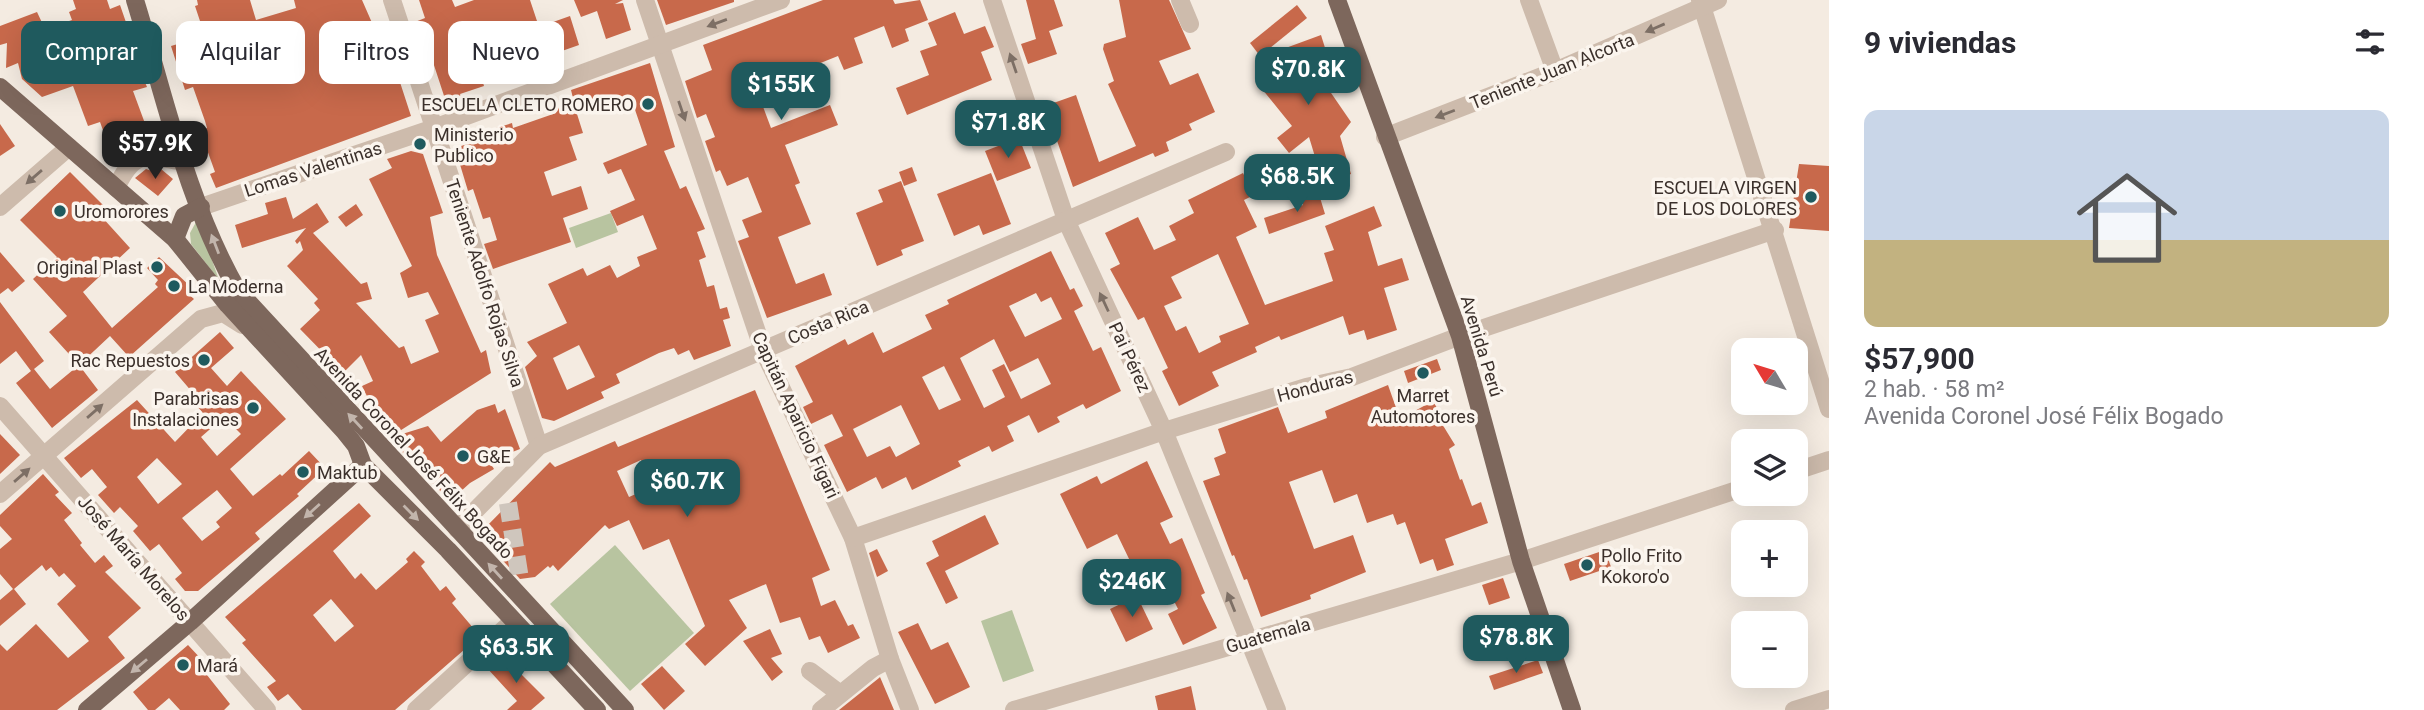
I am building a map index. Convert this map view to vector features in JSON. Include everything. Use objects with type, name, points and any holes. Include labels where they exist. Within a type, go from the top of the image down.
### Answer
[{"type":"main road","name":"Avenida Coronel José Félix Bogado","points":[[135,0],[185,162],[222,261],[238,291],[457,529],[518,586],[625,710]]},
{"type":"main road","name":"Avenida Perú","points":[[1337,0],[1385,138],[1460,336],[1521,561],[1572,710]]},
{"type":"main road","name":"Avenida Coronel José Félix Bogado","points":[[0,87],[175,239],[256,336],[356,446],[363,465],[448,550],[597,710]]},
{"type":"main road","points":[[175,239],[184,216],[201,206]]},
{"type":"main road","points":[[87,710],[190,622],[363,465],[402,471]]},
{"type":"street","name":"Teniente Adolfo Rojas Silva","points":[[392,0],[539,446]]},
{"type":"street","name":"Capitán Aparicio Figari","points":[[645,0],[763,350],[853,538],[890,659],[910,710]]},
{"type":"street","name":"Lomas Valentinas","points":[[201,206],[434,128],[781,0]]},
{"type":"street","name":"Pai Pérez","points":[[992,0],[1066,220],[1164,431],[1247,642],[1277,710]]},
{"type":"street","points":[[1180,0],[1190,24]]},
{"type":"street","points":[[1530,0],[1555,71]]},
{"type":"street","points":[[1707,3],[1829,409]]},
{"type":"street","name":"Teniente Juan Alcorta","points":[[1385,138],[1555,71],[1707,3]]},
{"type":"street","points":[[0,207],[68,146]]},
{"type":"street","name":"Costa Rica","points":[[457,529],[504,496],[539,446],[1226,152]]},
{"type":"street","points":[[116,188],[133,160],[144,156],[185,162]]},
{"type":"street","name":"Honduras","points":[[853,538],[1164,431],[1306,387],[1352,377],[1460,336],[1775,230]]},
{"type":"street","points":[[0,494],[201,319],[223,313],[256,336]]},
{"type":"street","name":"José María Morelos","points":[[0,406],[267,710]]},
{"type":"street","points":[[1808,467],[1829,460]]},
{"type":"street","name":"Guatemala","points":[[1014,710],[1521,561],[1731,492]]},
{"type":"street","points":[[416,710],[513,621]]},
{"type":"street","points":[[821,710],[839,693],[890,659]]},
{"type":"street","points":[[810,671],[839,693]]},
{"type":"street","points":[[1794,710],[1829,699]]},
{"type":"green space","points":[[611,213],[618,232],[576,248],[569,228]]},
{"type":"green space","points":[[196,222],[199,223],[219,280],[191,244],[190,233]]},
{"type":"green space","points":[[615,545],[694,633],[630,691],[550,604]]},
{"type":"green space","points":[[1012,610],[1034,671],[1003,682],[981,621]]},
{"type":"building","points":[[73,0],[107,0],[110,9],[120,5],[126,21],[69,21],[72,20],[69,12],[76,9]]},
{"type":"building","points":[[197,0],[250,0],[256,20],[296,8],[294,0],[362,0],[371,21],[319,21],[319,84],[401,84],[411,116],[216,188],[210,174],[215,172],[200,130],[207,128],[205,121],[193,87],[185,90],[183,84],[305,84],[305,21],[200,21],[195,6],[198,5]]},
{"type":"building","points":[[419,0],[452,0],[455,7],[474,0],[530,0],[537,21],[448,21],[448,84],[484,86],[460,94],[462,100],[447,105],[434,65],[434,21],[418,21],[425,18]]},
{"type":"building","points":[[574,0],[623,0],[615,4],[623,3],[631,30],[606,39],[597,11],[581,17]]},
{"type":"building","points":[[657,0],[734,0],[734,2],[666,25]]},
{"type":"building","points":[[823,0],[893,0],[895,4],[920,0],[928,20],[905,29],[909,41],[892,48],[884,26],[854,38],[863,63],[844,70],[838,56],[788,76],[791,83],[759,96],[771,128],[830,105],[838,125],[785,145],[800,183],[795,185],[811,224],[778,237],[796,284],[824,273],[832,295],[767,318],[738,241],[749,237],[742,220],[762,212],[748,177],[727,186],[720,170],[716,172],[705,141],[715,137],[706,114],[697,118],[685,81],[712,70],[703,45]]},
{"type":"building","points":[[1026,0],[1054,0],[1063,26],[1049,31],[1057,54],[1028,64],[1021,44],[1036,39]]},
{"type":"building","points":[[1119,0],[1169,0],[1191,49],[1159,61],[1170,85],[1198,73],[1215,112],[1189,124],[1192,130],[1166,142],[1169,151],[1155,157],[1153,153],[1073,187],[1045,106],[1076,95],[1099,162],[1136,146],[1108,84],[1114,81],[1103,49],[1104,44],[1126,37]]},
{"type":"building","points":[[1297,5],[1307,18],[1260,56],[1250,43]]},
{"type":"building","points":[[37,12],[41,21],[21,21],[21,75],[18,63],[6,68],[7,43],[0,45],[0,26]]},
{"type":"building","points":[[955,12],[964,34],[985,26],[994,47],[981,52],[992,80],[907,115],[896,88],[929,75],[920,51],[937,45],[928,23]]},
{"type":"building","points":[[570,16],[579,45],[564,50],[564,21],[556,21]]},
{"type":"building","points":[[1321,35],[1326,51],[1307,58],[1351,122],[1340,136],[1351,174],[1323,183],[1309,137],[1289,153],[1277,138],[1292,126],[1258,84],[1273,72],[1261,57]]},
{"type":"building","points":[[176,45],[176,62],[171,46]]},
{"type":"building","points":[[650,63],[675,147],[664,151],[680,189],[686,186],[705,229],[697,232],[706,257],[699,260],[707,287],[714,285],[720,309],[727,307],[730,318],[723,320],[731,346],[694,360],[689,350],[678,355],[674,348],[659,353],[616,374],[620,383],[601,392],[604,398],[554,421],[542,418],[525,367],[537,356],[527,342],[567,323],[548,284],[583,268],[587,276],[610,265],[617,278],[640,266],[637,257],[657,249],[643,215],[617,226],[610,211],[635,200],[621,169],[608,174],[603,163],[647,145],[630,95],[577,114],[583,133],[569,137],[577,160],[544,172],[552,196],[581,186],[588,209],[563,218],[571,242],[493,269],[484,244],[497,240],[490,217],[483,219],[473,189],[468,191],[455,148],[483,139],[480,133],[512,123],[513,128],[556,113],[555,109],[574,102],[571,90]],"holes":[[[579,345],[595,377],[567,390],[553,358]]]},
{"type":"building","points":[[28,84],[146,84],[147,87],[133,91],[150,137],[124,146],[121,139],[108,144],[100,122],[88,126],[73,86],[42,97]]},
{"type":"building","points":[[0,124],[15,146],[0,156]]},
{"type":"building","points":[[1019,138],[1031,168],[997,181],[985,151]]},
{"type":"building","points":[[411,151],[423,154],[443,213],[430,217],[437,255],[481,353],[486,350],[491,373],[398,432],[399,435],[428,426],[441,442],[477,410],[495,404],[498,413],[505,409],[520,449],[489,461],[494,469],[470,483],[450,501],[386,435],[362,386],[373,381],[361,355],[343,373],[300,329],[320,310],[314,303],[318,299],[287,266],[303,250],[300,241],[297,244],[295,241],[306,228],[242,248],[235,225],[268,214],[265,203],[286,197],[293,219],[317,203],[329,222],[313,233],[361,284],[367,282],[372,299],[356,303],[399,348],[404,346],[411,364],[439,352],[425,320],[439,314],[428,292],[408,298],[400,273],[412,266],[369,179],[392,168],[387,159]]},
{"type":"building","name":"ESCUELA VIRGEN DE LOS DOLORES","points":[[1799,164],[1829,166],[1829,231],[1789,228]]},
{"type":"building","points":[[912,167],[917,181],[904,186],[899,172]]},
{"type":"building","points":[[146,169],[158,173],[161,169],[173,179],[158,196],[135,178]]},
{"type":"building","points":[[70,172],[107,209],[101,216],[130,248],[83,292],[112,328],[158,287],[155,284],[158,280],[147,268],[159,257],[192,288],[187,293],[194,299],[129,357],[110,336],[79,365],[49,332],[67,316],[33,279],[57,257],[20,220]]},
{"type":"building","points":[[991,173],[1011,224],[983,235],[979,225],[954,236],[937,194]]},
{"type":"building","points":[[1243,173],[1254,195],[1244,200],[1257,227],[1236,237],[1265,305],[1333,281],[1324,253],[1334,250],[1325,226],[1374,206],[1382,226],[1368,232],[1378,266],[1402,258],[1409,280],[1384,288],[1397,330],[1367,340],[1364,330],[1349,335],[1343,316],[1281,340],[1279,336],[1255,347],[1257,352],[1212,372],[1219,386],[1179,406],[1162,371],[1168,368],[1144,317],[1138,320],[1110,269],[1120,264],[1105,233],[1138,217],[1154,250],[1176,240],[1169,226],[1194,213],[1188,200]],"holes":[[[1218,254],[1249,324],[1219,336],[1221,342],[1199,353],[1186,326],[1176,331],[1164,306],[1182,298],[1171,277]]]},
{"type":"building","points":[[901,181],[924,241],[901,250],[903,255],[877,266],[856,213],[883,202],[878,190]]},
{"type":"building","points":[[1318,191],[1325,214],[1269,234],[1264,218],[1303,205],[1301,197]]},
{"type":"building","points":[[356,204],[363,215],[346,227],[338,217]]},
{"type":"building","points":[[1051,251],[1070,290],[1074,288],[1083,306],[1074,311],[1093,351],[1101,347],[1121,391],[1086,409],[1083,404],[1057,417],[1060,422],[1038,433],[1029,415],[1007,426],[1014,441],[992,452],[989,446],[958,461],[961,466],[912,490],[906,477],[882,489],[876,477],[847,492],[824,445],[843,436],[832,414],[811,424],[803,407],[813,402],[795,366],[845,339],[848,345],[873,332],[883,353],[932,329],[925,315],[949,304],[947,300]],"holes":[[[1036,293],[1041,302],[1051,297],[1062,319],[1025,337],[1009,306]],[[994,339],[1010,372],[1038,358],[1051,384],[1021,399],[1004,364],[992,370],[1005,397],[984,408],[960,358]],[[944,366],[961,400],[939,410],[922,377]],[[901,405],[920,444],[896,457],[890,446],[867,457],[853,429]]]},
{"type":"building","points":[[0,252],[25,281],[12,292],[8,288],[0,294]]},
{"type":"building","points":[[0,302],[44,361],[34,369],[50,389],[79,365],[98,390],[52,428],[16,383],[31,371],[16,351],[0,364]]},
{"type":"building","points":[[220,332],[234,348],[211,368],[227,386],[241,371],[286,419],[230,469],[253,496],[280,474],[282,476],[309,451],[325,468],[297,494],[299,496],[255,533],[260,539],[198,591],[185,591],[175,579],[182,573],[159,544],[150,551],[133,531],[138,526],[120,507],[114,513],[98,495],[107,487],[92,469],[81,478],[64,458],[137,400],[175,442],[203,413],[189,397],[193,393],[175,372]],"holes":[[[224,417],[241,434],[217,456],[201,437]],[[157,458],[182,484],[158,504],[137,477]],[[217,490],[232,508],[216,522],[220,527],[202,541],[182,518]]]},
{"type":"building","name":"Marret Automotores","points":[[1437,359],[1441,370],[1408,383],[1404,371]]},
{"type":"building","points":[[1388,385],[1400,419],[1433,401],[1442,417],[1439,419],[1455,445],[1449,449],[1460,480],[1462,479],[1472,506],[1481,502],[1488,523],[1445,539],[1454,565],[1437,571],[1433,559],[1420,564],[1405,522],[1397,525],[1393,514],[1367,523],[1357,494],[1334,503],[1322,470],[1289,482],[1314,549],[1353,535],[1366,572],[1310,595],[1311,599],[1261,617],[1247,579],[1244,580],[1234,555],[1232,556],[1203,481],[1220,475],[1214,458],[1226,453],[1218,429],[1278,407],[1288,433],[1327,418],[1325,411]]},
{"type":"building","points":[[755,390],[830,570],[812,578],[821,606],[835,600],[848,626],[853,624],[860,638],[828,653],[820,636],[809,640],[800,617],[780,623],[766,584],[729,600],[747,628],[705,666],[685,644],[705,626],[669,539],[643,550],[629,520],[609,529],[605,525],[558,571],[553,565],[550,568],[548,566],[535,577],[520,579],[480,536],[481,532],[550,462],[555,467],[615,441],[618,447]],"holes":[[[641,460],[652,487],[629,497],[617,471]]]},
{"type":"building","points":[[0,434],[20,455],[0,474]]},
{"type":"building","points":[[1147,461],[1173,517],[1160,523],[1170,544],[1182,538],[1205,593],[1201,595],[1217,628],[1183,645],[1168,614],[1178,609],[1162,577],[1135,590],[1123,567],[1131,563],[1117,534],[1087,549],[1060,494],[1097,476],[1101,484]]},
{"type":"building","points":[[43,474],[59,492],[55,495],[72,513],[64,520],[82,543],[80,545],[95,563],[104,555],[113,566],[105,572],[141,608],[108,637],[125,658],[57,710],[0,710],[0,644],[7,651],[36,624],[68,658],[89,641],[57,604],[76,586],[64,573],[59,577],[51,567],[46,571],[42,565],[14,589],[26,604],[0,626],[0,600],[13,589],[0,574],[0,549],[12,539],[0,526],[0,515]]},
{"type":"building","points":[[359,503],[371,516],[333,551],[355,579],[361,573],[376,590],[408,562],[406,559],[414,551],[425,562],[421,566],[440,591],[446,586],[456,599],[452,603],[480,636],[395,710],[302,710],[288,694],[278,701],[267,687],[276,681],[242,643],[246,640],[225,617]],"holes":[[[331,599],[354,626],[335,642],[313,615]]]},
{"type":"building","points":[[985,515],[999,544],[945,571],[958,598],[946,604],[926,563],[939,556],[932,541]]},
{"type":"building","points":[[877,549],[888,571],[877,577],[869,553]]},
{"type":"building","name":"Pollo Frito Kokoro'o","points":[[1605,550],[1611,567],[1570,581],[1564,564]]},
{"type":"building","points":[[1503,578],[1510,598],[1489,605],[1482,585]]},
{"type":"building","points":[[1137,596],[1153,629],[1126,642],[1110,609]]},
{"type":"building","points":[[918,623],[931,650],[948,642],[970,687],[935,704],[898,632]]},
{"type":"building","points":[[770,629],[782,654],[771,658],[783,672],[772,681],[743,641]]},
{"type":"building","points":[[188,645],[203,661],[199,665],[230,704],[224,710],[180,710],[169,698],[155,710],[148,710],[133,692]]},
{"type":"building","points":[[501,654],[545,698],[531,710],[507,710],[517,701],[487,668]]},
{"type":"building","points":[[1538,660],[1543,673],[1494,690],[1489,676]]},
{"type":"building","points":[[662,666],[685,691],[664,710],[641,684]]},
{"type":"building","points":[[879,678],[894,710],[839,710]]},
{"type":"building","points":[[1191,686],[1196,710],[1158,710],[1155,696]]},
{"type":"tunnel","points":[[508,503],[520,579]]},
{"type":"place","name":"ESCUELA CLETO ROMERO","points":[[648,104]]},
{"type":"place","name":"Ministerio Publico","points":[[420,144]]},
{"type":"place","name":"ESCUELA VIRGEN DE LOS DOLORES","points":[[1811,197]]},
{"type":"place","name":"Uromorores","points":[[60,211]]},
{"type":"place","name":"Original Plast","points":[[157,267]]},
{"type":"place","name":"La Moderna","points":[[174,286]]},
{"type":"place","name":"Rac Repuestos","points":[[204,360]]},
{"type":"place","name":"Marret Automotores","points":[[1423,373]]},
{"type":"place","name":"Parabrisas Instalaciones","points":[[253,408]]},
{"type":"place","name":"G&E","points":[[463,456]]},
{"type":"place","name":"Maktub","points":[[303,472]]},
{"type":"place","name":"Pollo Frito Kokoro'o","points":[[1587,565]]},
{"type":"place","name":"Mará","points":[[183,665]]}]
